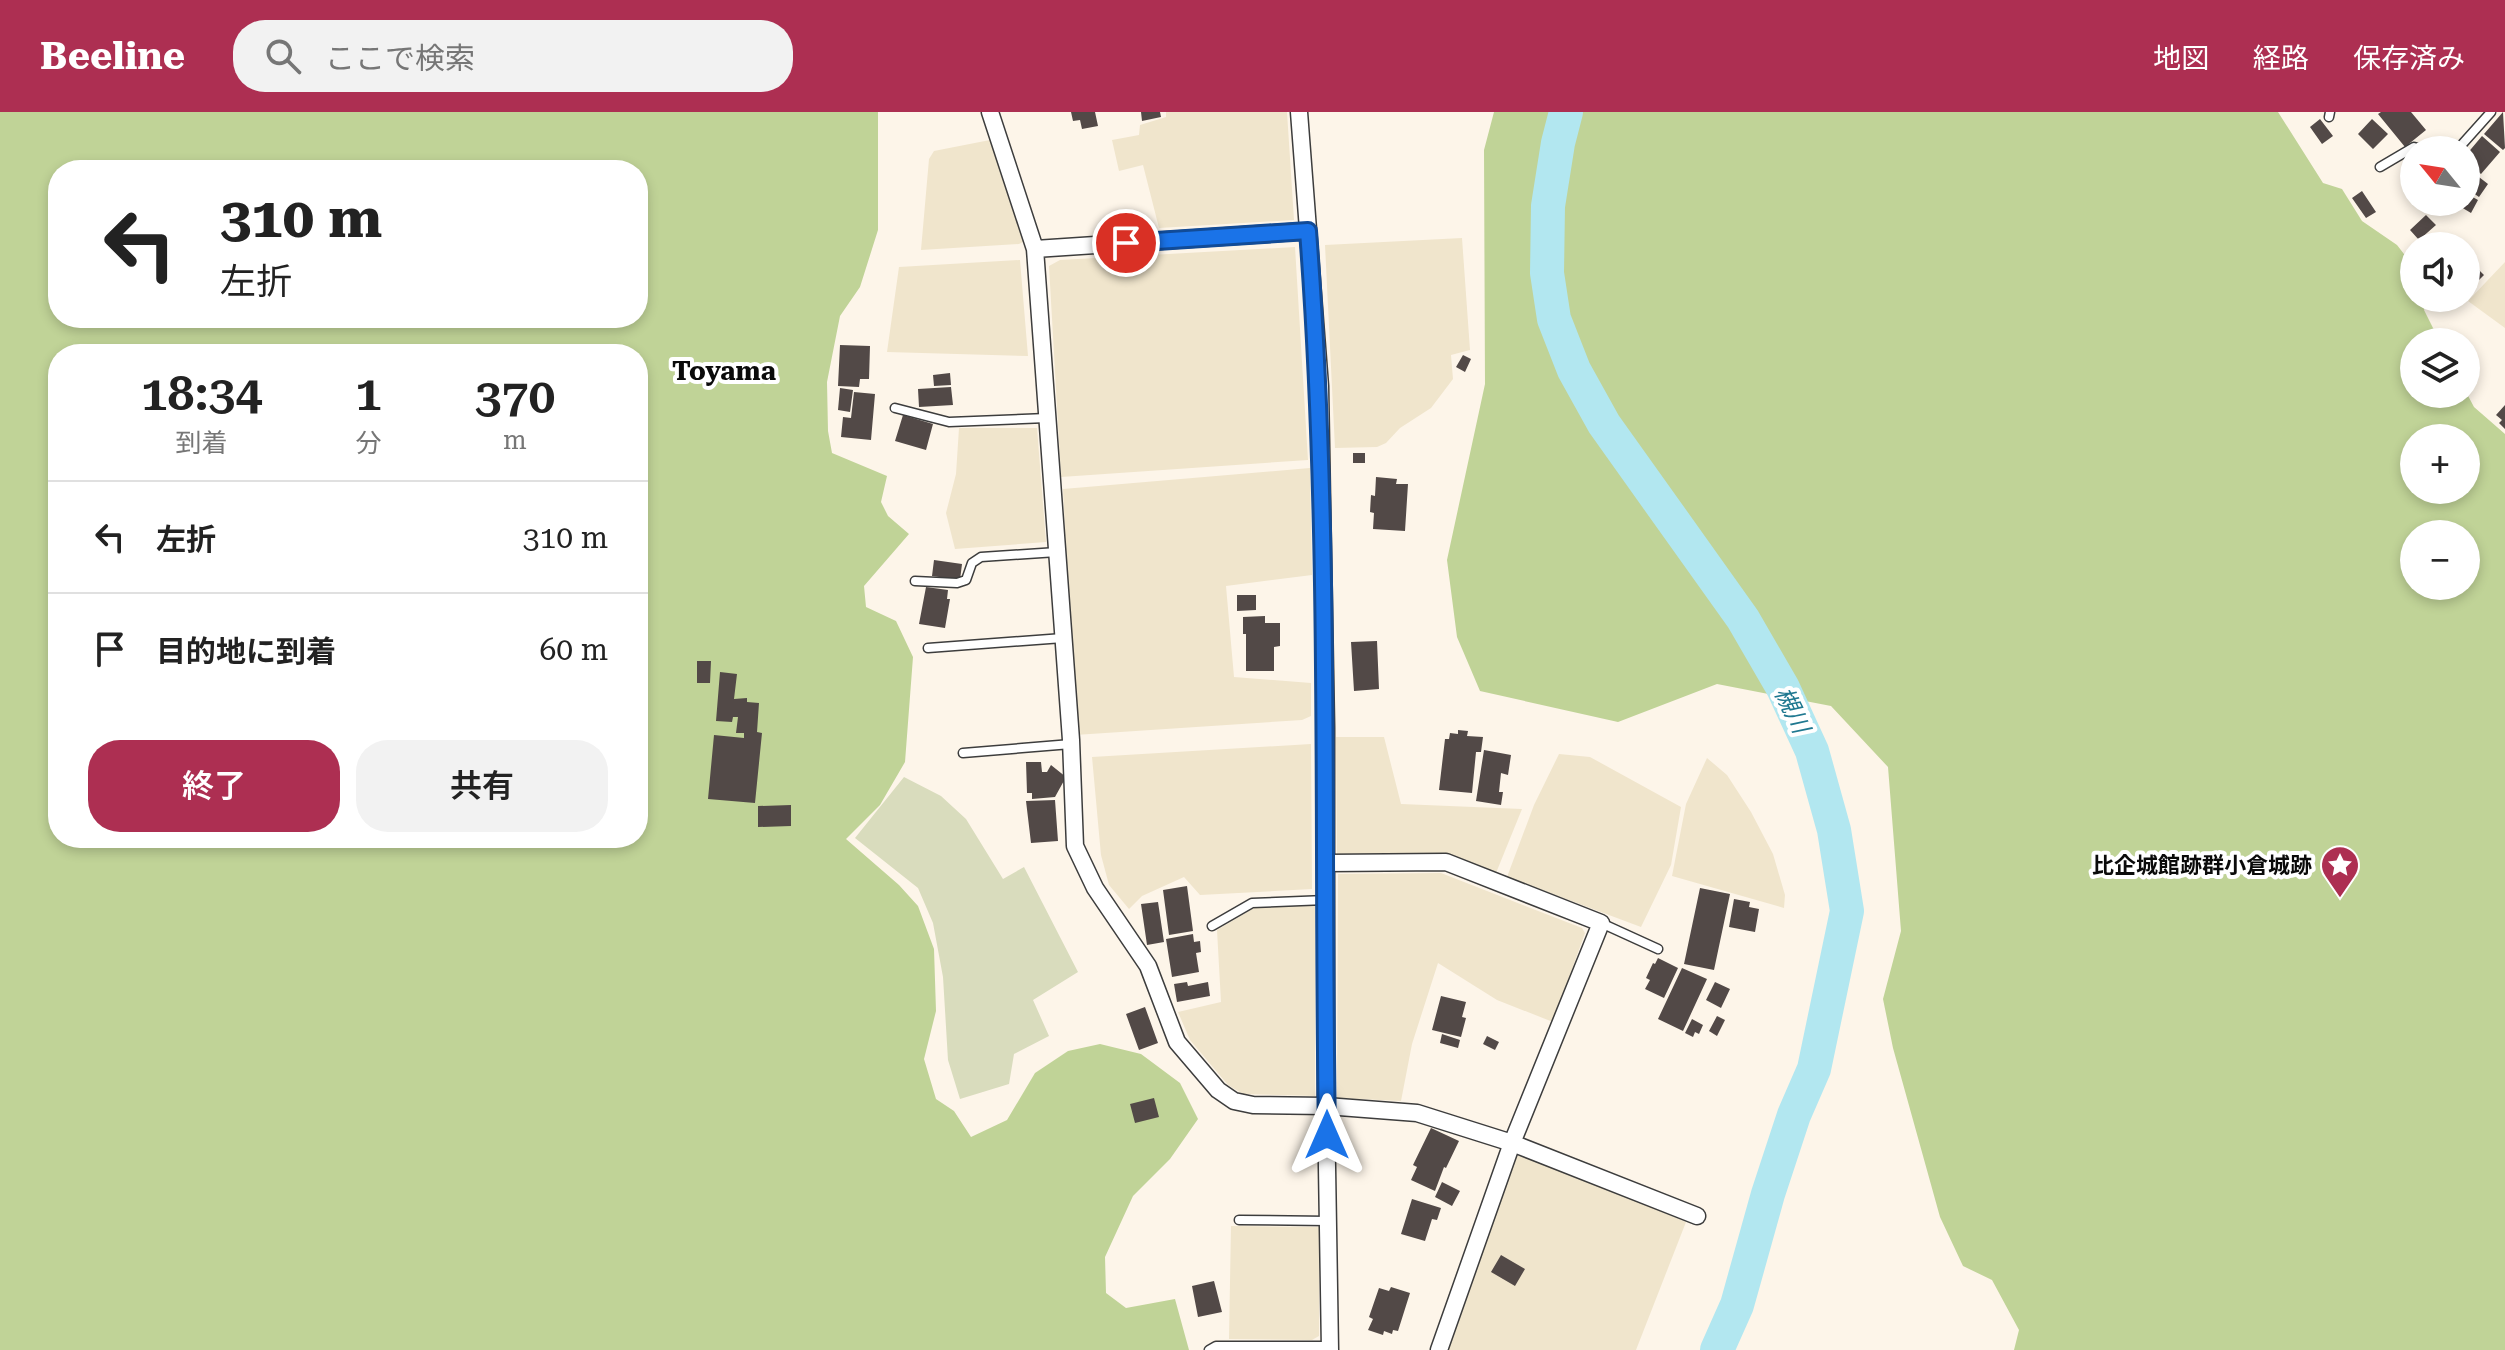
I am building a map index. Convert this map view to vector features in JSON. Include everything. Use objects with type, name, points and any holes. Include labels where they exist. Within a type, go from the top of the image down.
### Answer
[{"type":"street","points":[[990,112],[1035,249],[1071,744],[1075,846],[1095,888],[1148,966],[1177,1042],[1218,1090],[1234,1101],[1253,1105],[1326,1106],[1417,1113],[1512,1143],[1697,1216]]},
{"type":"street","points":[[1299,112],[1320,386],[1330,1348]]},
{"type":"street","points":[[1035,249],[1308,231]]},
{"type":"street","points":[[1327,863],[1446,862],[1601,923],[1512,1143],[1439,1350]]},
{"type":"lane","points":[[2470,136],[2491,112]]},
{"type":"lane","points":[[2380,167],[2400,155]]},
{"type":"lane","points":[[895,408],[949,422],[1048,418]]},
{"type":"lane","points":[[915,581],[957,583],[966,580],[972,563],[981,557],[1057,552]]},
{"type":"lane","points":[[928,648],[1063,638]]},
{"type":"lane","points":[[963,753],[1071,744]]},
{"type":"lane","points":[[1212,926],[1252,903],[1327,900]]},
{"type":"lane","points":[[1601,923],[1658,949]]},
{"type":"lane","points":[[1239,1220],[1328,1221]]},
{"type":"lane","points":[[1209,1350],[1216,1346],[1330,1348]]},
{"type":"shaded area","points":[[1166,112],[1287,112],[1294,220],[1159,228],[1143,165],[1119,171],[1112,140],[1139,135],[1140,125],[1166,117]]},
{"type":"shaded area","points":[[990,140],[1027,240],[1019,244],[921,250],[929,159],[934,151]]},
{"type":"shaded area","points":[[1462,238],[1470,350],[1451,355],[1453,379],[1431,408],[1400,428],[1386,443],[1377,447],[1335,448],[1325,245]]},
{"type":"shaded area","points":[[1295,247],[1308,460],[1061,477],[1049,266],[1060,260]]},
{"type":"shaded area","points":[[1020,260],[1028,356],[887,352],[899,267]]},
{"type":"shaded area","points":[[2505,262],[2505,328],[2480,310],[2480,288]]},
{"type":"shaded area","points":[[959,428],[1037,428],[1046,542],[955,549],[946,513],[956,474]]},
{"type":"shaded area","points":[[1310,468],[1312,575],[1226,586],[1234,677],[1311,683],[1311,716],[1302,720],[1075,735],[1063,489]]},
{"type":"shaded area","points":[[1336,737],[1384,737],[1401,804],[1522,809],[1496,873],[1445,853],[1337,855]]},
{"type":"shaded area","points":[[1311,744],[1312,889],[1200,895],[1184,877],[1142,896],[1129,909],[1109,885],[1101,855],[1092,757]]},
{"type":"shaded area","points":[[1559,754],[1590,757],[1681,807],[1671,865],[1641,927],[1507,877],[1534,805]]},
{"type":"shaded area","points":[[1707,758],[1727,775],[1773,854],[1785,895],[1784,908],[1672,876],[1686,804]]},
{"type":"shaded area","points":[[1441,873],[1582,928],[1585,933],[1553,1022],[1497,1000],[1438,963],[1412,1044],[1401,1101],[1337,1098],[1338,874]]},
{"type":"shaded area","points":[[1315,905],[1315,1096],[1243,1094],[1228,1085],[1190,1040],[1178,1012],[1221,1002],[1217,930],[1254,908]]},
{"type":"shaded area","points":[[1524,1154],[1686,1222],[1636,1350],[1444,1350],[1515,1157]]},
{"type":"shaded area","points":[[1231,1226],[1319,1227],[1319,1336],[1312,1340],[1229,1339]]},
{"type":"green space","points":[[0,112],[878,112],[878,230],[860,287],[840,316],[827,382],[828,431],[832,453],[887,476],[881,502],[888,516],[909,534],[864,586],[866,607],[896,621],[913,657],[905,762],[880,805],[846,839],[899,885],[918,906],[934,949],[936,1011],[924,1059],[936,1099],[954,1111],[971,1137],[1007,1120],[1035,1073],[1068,1051],[1100,1044],[1141,1054],[1180,1083],[1198,1119],[1170,1159],[1133,1196],[1105,1257],[1106,1293],[1126,1308],[1175,1299],[1189,1350],[0,1350]]},
{"type":"green space","points":[[1494,112],[2278,112],[2323,183],[2342,189],[2362,221],[2400,249],[2400,312],[2425,312],[2433,328],[2400,328],[2400,408],[2475,408],[2505,434],[2505,1350],[2014,1350],[2019,1330],[1992,1280],[1963,1266],[1940,1217],[1893,1048],[1883,999],[1901,931],[1888,767],[1831,706],[1717,684],[1618,722],[1480,691],[1457,637],[1447,560],[1485,384],[1484,150]]},
{"type":"green space","points":[[904,777],[941,796],[966,819],[1003,879],[1024,867],[1078,972],[1033,1000],[1049,1036],[1014,1054],[1009,1084],[960,1099],[948,1060],[943,977],[933,923],[918,888],[855,838]]},
{"type":"building","points":[[1071,112],[1095,112],[1098,126],[1082,129],[1080,120],[1073,121]]},
{"type":"building","points":[[1141,112],[1160,112],[1161,117],[1142,121]]},
{"type":"building","points":[[2411,112],[2426,130],[2419,136],[2400,136],[2400,141],[2378,114]]},
{"type":"building","points":[[2503,112],[2505,148],[2503,150],[2484,134]]},
{"type":"building","points":[[2320,119],[2333,136],[2322,144],[2310,127]]},
{"type":"building","points":[[2372,119],[2388,134],[2373,149],[2358,134]]},
{"type":"building","points":[[2482,136],[2500,152],[2481,174],[2480,173]]},
{"type":"building","points":[[2480,178],[2488,184],[2480,196]]},
{"type":"building","points":[[2362,191],[2376,212],[2366,218],[2352,198]]},
{"type":"building","points":[[2425,216],[2436,225],[2428,232],[2410,230]]},
{"type":"building","points":[[840,345],[870,346],[869,379],[860,379],[859,387],[838,386]]},
{"type":"building","points":[[1463,355],[1471,359],[1465,372],[1456,367]]},
{"type":"building","points":[[950,373],[951,385],[934,386],[933,375]]},
{"type":"building","points":[[951,387],[953,405],[919,407],[918,389]]},
{"type":"building","points":[[840,388],[853,390],[850,412],[838,410]]},
{"type":"building","points":[[854,392],[875,394],[871,440],[841,437],[843,417],[851,418]]},
{"type":"building","points":[[2505,405],[2505,429],[2496,415]]},
{"type":"building","points":[[903,415],[933,424],[926,450],[895,441]]},
{"type":"building","points":[[1353,453],[1365,453],[1365,463],[1353,463]]},
{"type":"building","points":[[1376,477],[1397,479],[1396,484],[1408,484],[1405,531],[1373,529],[1374,513],[1370,512]]},
{"type":"building","points":[[934,560],[962,564],[960,580],[932,576]]},
{"type":"building","points":[[926,587],[948,590],[947,599],[950,599],[945,628],[919,624]]},
{"type":"building","points":[[1237,595],[1256,595],[1256,610],[1237,611]]},
{"type":"building","points":[[1265,616],[1265,623],[1280,623],[1280,646],[1274,647],[1274,671],[1246,671],[1243,617]]},
{"type":"building","points":[[1377,641],[1379,689],[1354,691],[1351,642]]},
{"type":"building","points":[[697,661],[711,661],[710,683],[697,683]]},
{"type":"building","points":[[720,672],[737,674],[734,699],[747,698],[747,702],[759,703],[757,732],[762,733],[755,803],[708,799],[714,735],[744,738],[744,733],[736,733],[738,717],[733,717],[732,722],[716,721]]},
{"type":"building","points":[[1458,730],[1468,731],[1467,736],[1483,737],[1481,752],[1476,752],[1472,793],[1439,790],[1445,739],[1449,739],[1450,733],[1458,734]]},
{"type":"building","points":[[1484,750],[1511,755],[1508,775],[1501,773],[1501,805],[1476,801]]},
{"type":"building","points":[[1026,762],[1041,762],[1042,772],[1047,772],[1051,765],[1066,777],[1055,797],[1032,799],[1032,793],[1027,793]]},
{"type":"building","points":[[1055,800],[1058,841],[1031,843],[1026,801]]},
{"type":"building","points":[[791,805],[791,826],[758,827],[758,806]]},
{"type":"building","points":[[1187,886],[1193,931],[1169,935],[1163,890]]},
{"type":"building","points":[[1700,888],[1730,894],[1714,970],[1684,964]]},
{"type":"building","points":[[1734,899],[1750,902],[1749,907],[1759,909],[1755,932],[1729,927]]},
{"type":"building","points":[[1158,902],[1164,942],[1147,945],[1141,904]]},
{"type":"building","points":[[1193,934],[1194,942],[1200,941],[1201,952],[1196,953],[1199,972],[1172,977],[1166,939]]},
{"type":"building","points":[[1658,958],[1678,968],[1664,998],[1645,989],[1650,980],[1646,978]]},
{"type":"building","points":[[1682,968],[1707,979],[1683,1031],[1658,1019]]},
{"type":"building","points":[[1187,982],[1188,986],[1208,982],[1210,996],[1177,1002],[1174,984]]},
{"type":"building","points":[[1715,982],[1730,989],[1721,1008],[1706,1000]]},
{"type":"building","points":[[1441,996],[1466,1002],[1461,1037],[1432,1030]]},
{"type":"building","points":[[1145,1007],[1158,1043],[1139,1050],[1126,1014]]},
{"type":"building","points":[[1717,1016],[1725,1020],[1717,1036],[1709,1031]]},
{"type":"building","points":[[1692,1019],[1703,1025],[1699,1034],[1695,1032],[1693,1037],[1685,1033]]},
{"type":"building","points":[[1442,1034],[1460,1040],[1458,1048],[1440,1043]]},
{"type":"building","points":[[1487,1036],[1499,1042],[1495,1050],[1483,1044]]},
{"type":"building","points":[[1154,1098],[1159,1117],[1135,1123],[1130,1104]]},
{"type":"building","points":[[1431,1128],[1459,1141],[1435,1191],[1411,1180],[1417,1167],[1413,1165]]},
{"type":"building","points":[[1442,1182],[1460,1191],[1452,1206],[1435,1197]]},
{"type":"building","points":[[1412,1199],[1441,1208],[1437,1220],[1432,1219],[1425,1241],[1401,1234]]},
{"type":"building","points":[[1501,1255],[1525,1269],[1515,1286],[1491,1272]]},
{"type":"building","points":[[1214,1281],[1222,1312],[1198,1317],[1192,1286]]},
{"type":"building","points":[[1391,1287],[1410,1293],[1398,1331],[1393,1330],[1392,1334],[1384,1331],[1383,1335],[1368,1330],[1379,1288],[1389,1291]]},
{"type":"waterway","name":"槻川","points":[[1566,112],[1548,206],[1547,273],[1554,319],[1574,370],[1604,424],[1743,619],[1783,688],[1812,751],[1834,830],[1847,911],[1814,1069],[1794,1115],[1768,1194],[1737,1305],[1717,1350]]},
{"type":"place","name":"比企城館跡群小倉城跡","points":[[2340,899]]},
{"type":"district","name":"Toyama","points":[[724,371]]},
{"type":"route","points":[[1126,243],[1308,231],[1320,386],[1326,727],[1327,1135]]}]
